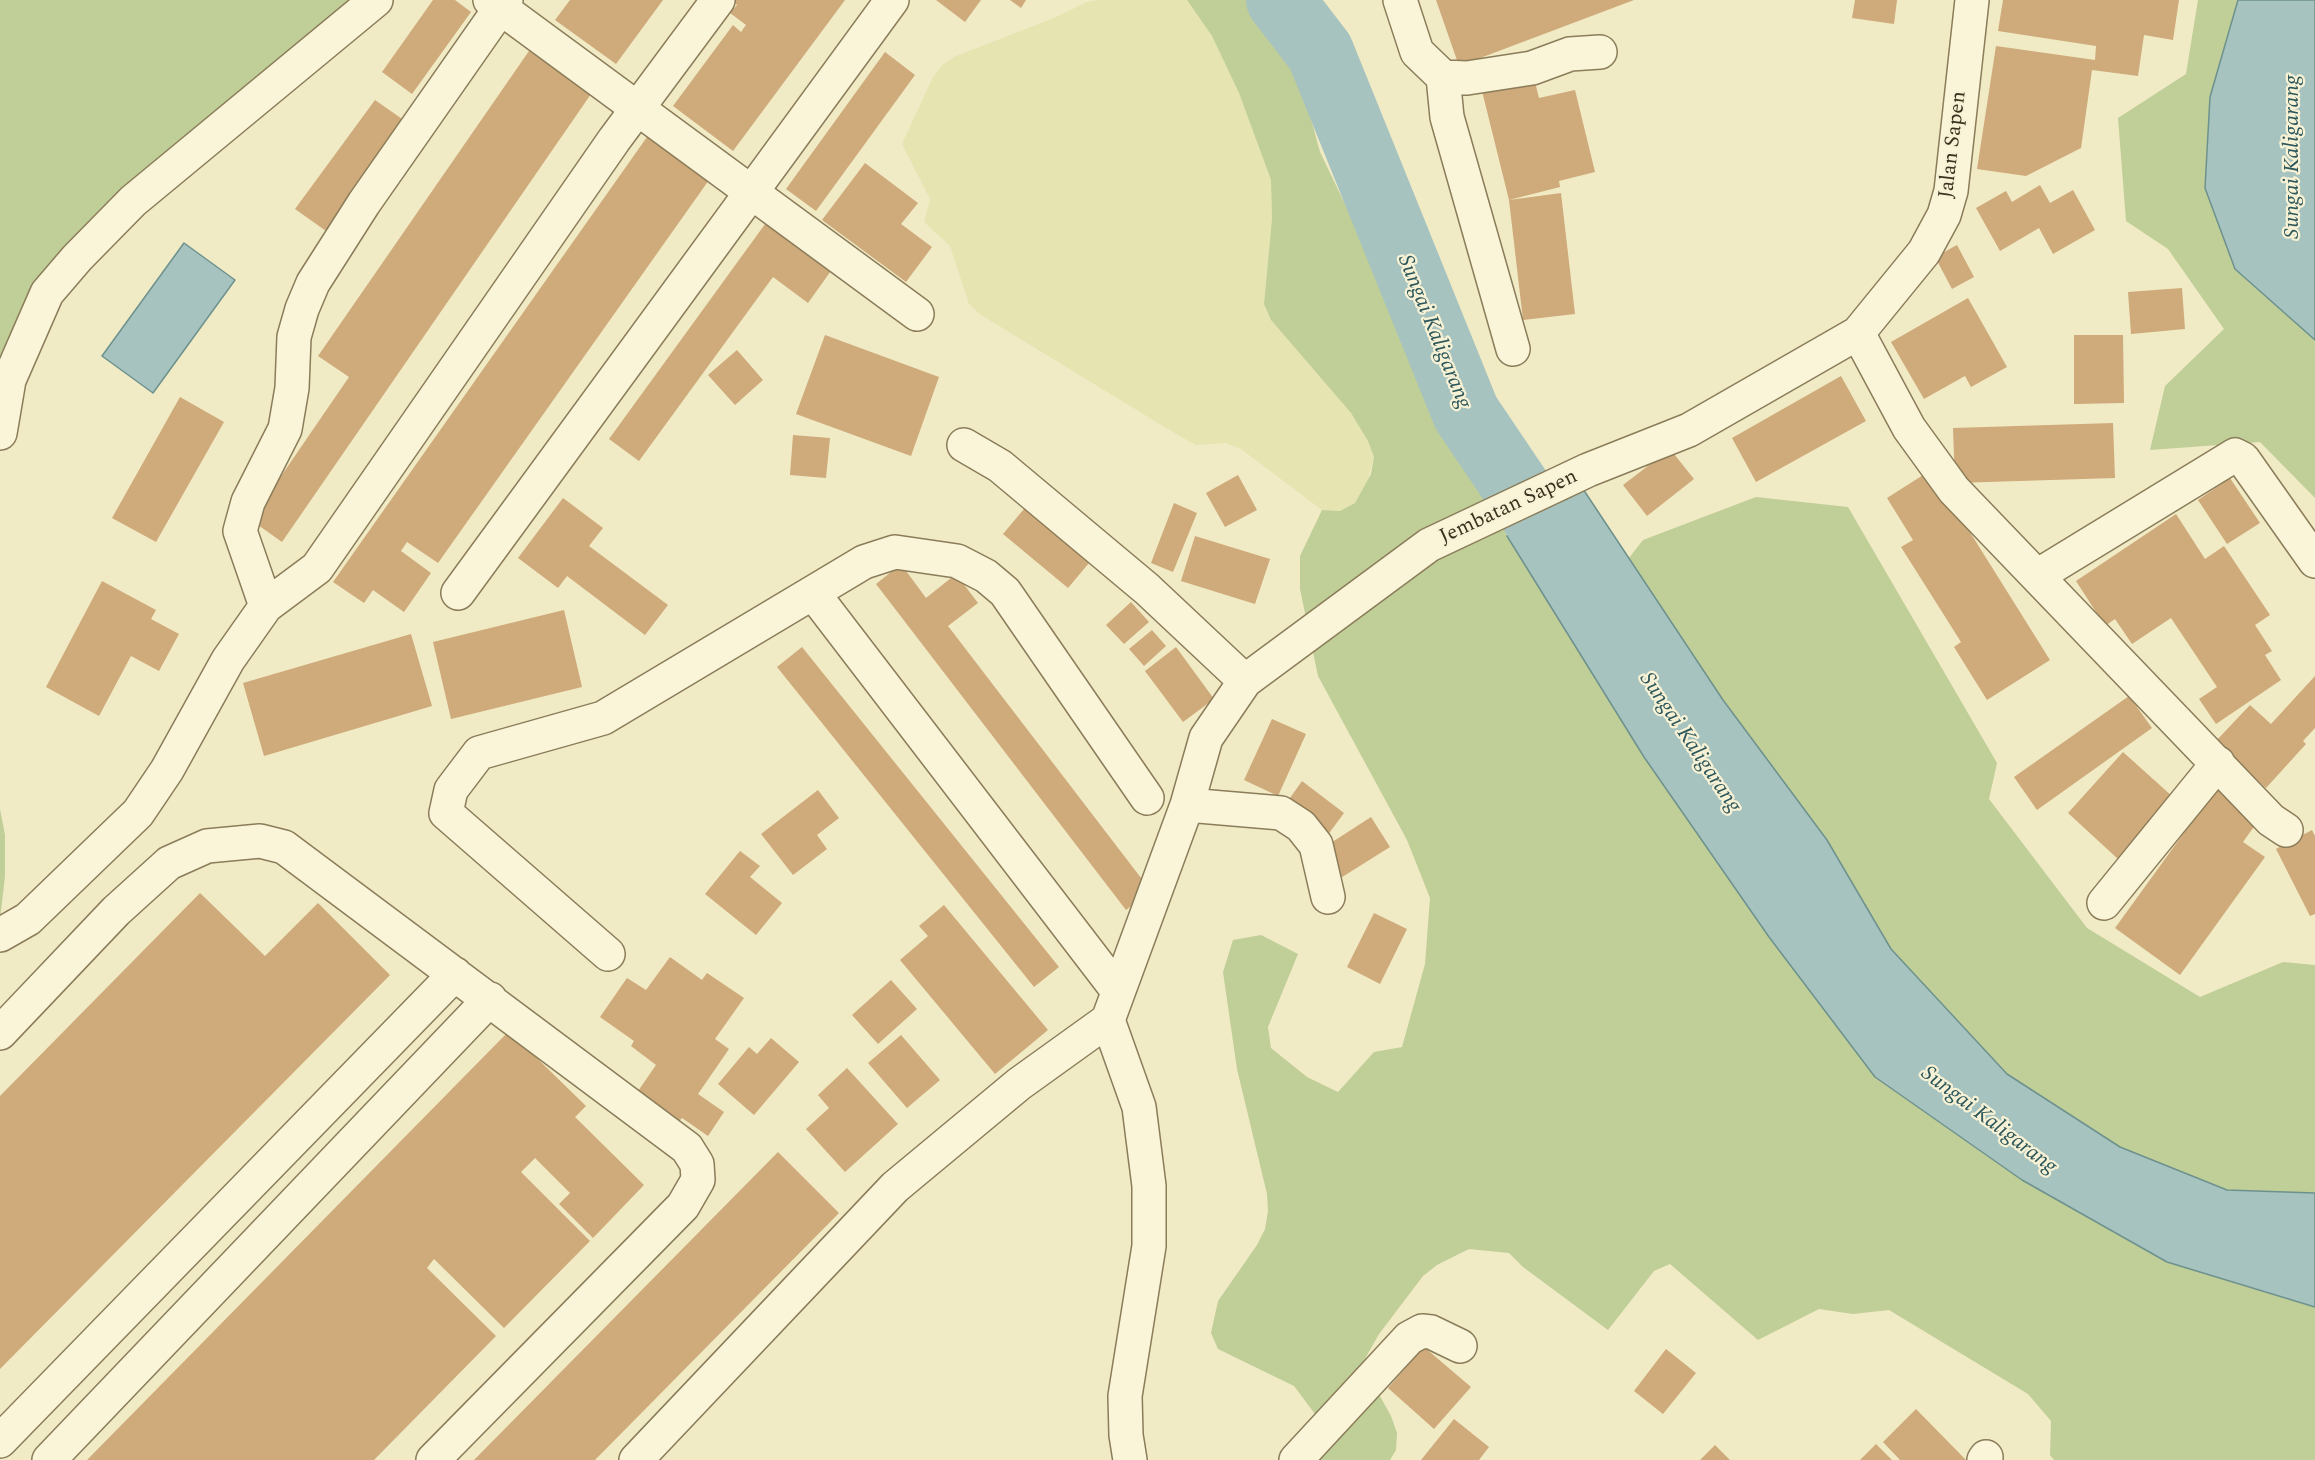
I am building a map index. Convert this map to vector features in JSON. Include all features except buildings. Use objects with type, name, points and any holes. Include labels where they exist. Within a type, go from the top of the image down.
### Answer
[{"type":"street","points":[[0,433],[9,380],[47,293],[77,258],[133,201],[376,0]]},
{"type":"street","points":[[0,935],[28,919],[138,813],[167,770],[228,660],[266,606],[316,568],[637,110],[718,0]]},
{"type":"street","points":[[458,593],[892,0]]},
{"type":"street","points":[[1400,0],[1417,51],[1443,76],[1467,78],[1532,68],[1570,54],[1600,52]]},
{"type":"street","name":"Jalan Sapen","points":[[1858,333],[1924,252],[1944,215],[1951,191],[1972,0]]},
{"type":"street","points":[[266,606],[240,531],[248,502],[285,429],[292,388],[294,337],[302,309],[314,283],[364,203],[499,3],[637,110],[917,314]]},
{"type":"street","points":[[1443,76],[1447,117],[1514,349]]},
{"type":"street","points":[[1858,333],[1909,428],[1954,490],[2271,820],[2286,830]]},
{"type":"street","name":"Jembatan Sapen","points":[[1113,1005],[1186,805],[1206,738],[1245,681],[1429,545],[1588,470],[1689,430],[1858,333]]},
{"type":"street","points":[[963,445],[1000,466],[1138,581],[1245,681]]},
{"type":"street","points":[[2037,576],[2235,454],[2243,459],[2315,561]]},
{"type":"street","points":[[608,954],[446,813],[451,790],[479,753],[603,718],[864,562],[895,552],[957,561],[986,576],[1005,592],[1148,798]]},
{"type":"street","points":[[813,594],[1113,1005],[1139,1107],[1149,1186],[1149,1246],[1125,1396],[1126,1436],[1130,1460]]},
{"type":"street","points":[[2104,903],[2218,763]]},
{"type":"street","points":[[1186,805],[1281,813],[1301,826],[1316,845],[1328,897]]},
{"type":"street","points":[[0,1033],[123,904],[169,863],[207,846],[260,841],[284,847],[687,1148],[696,1164],[698,1180],[683,1206],[433,1460]]},
{"type":"street","points":[[0,1442],[455,974]]},
{"type":"street","points":[[49,1460],[222,1276],[490,999]]},
{"type":"street","points":[[636,1460],[895,1188],[1113,1005]]},
{"type":"street","points":[[194,1242],[222,1276]]},
{"type":"street","points":[[1296,1460],[1409,1338],[1422,1331],[1431,1332],[1460,1346]]},
{"type":"green space","points":[[0,0],[367,0],[73,254],[0,398]]},
{"type":"green space","points":[[1187,0],[1212,36],[1239,93],[1271,180],[1272,219],[1264,304],[1271,320],[1351,413],[1368,441],[1374,457],[1365,490],[1355,503],[1340,511],[1322,510],[1241,449],[1225,443],[1196,445],[981,315],[969,304],[950,246],[924,222],[930,199],[902,144],[932,79],[942,65],[956,56],[1054,18],[1087,2]]},
{"type":"green space","points":[[1187,0],[1248,0],[1286,56],[1302,86],[1320,152],[1450,423],[1493,492],[1507,536],[1644,757],[1769,937],[1875,1077],[2022,1180],[2167,1262],[2315,1307],[2315,1460],[2054,1460],[2050,1455],[2051,1421],[2028,1394],[1889,1310],[1853,1314],[1819,1309],[1758,1340],[1670,1264],[1654,1271],[1608,1330],[1523,1267],[1509,1253],[1469,1249],[1437,1265],[1423,1276],[1379,1334],[1362,1364],[1391,1416],[1397,1433],[1396,1450],[1390,1460],[1318,1460],[1318,1418],[1294,1386],[1218,1349],[1211,1333],[1218,1301],[1257,1245],[1265,1229],[1268,1211],[1267,1194],[1237,1069],[1223,972],[1233,940],[1261,935],[1298,954],[1268,1027],[1271,1048],[1307,1077],[1338,1092],[1374,1052],[1402,1047],[1425,964],[1430,898],[1407,840],[1318,676],[1300,589],[1300,556],[1322,510],[1340,511],[1355,503],[1371,474],[1374,457],[1368,441],[1351,413],[1271,320],[1264,304],[1272,219],[1271,180],[1239,93],[1212,36]]},
{"type":"green space","points":[[2198,0],[2238,0],[2210,97],[2235,269],[2315,340],[2315,498],[2260,442],[2150,450],[2165,386],[2224,329],[2168,249],[2126,221],[2118,118],[2186,74]]},
{"type":"green space","points":[[1756,497],[1848,507],[1997,763],[1989,799],[2087,928],[2200,997],[2283,962],[2315,965],[2315,1193],[2227,1190],[2120,1147],[2007,1074],[1891,949],[1827,840],[1723,700],[1629,558],[1643,540]]},
{"type":"green space","points":[[0,809],[5,835],[5,876],[0,920]]},
{"type":"water","points":[[2238,0],[2315,0],[2315,340],[2235,269],[2205,188],[2210,97]]},
{"type":"water","points":[[184,243],[235,280],[153,393],[102,356]]},
{"type":"water","points":[[1583,489],[1723,700],[1827,840],[1891,949],[2007,1074],[2120,1147],[2227,1190],[2315,1193],[2315,1307],[2167,1262],[2022,1180],[1875,1077],[1769,937],[1644,757],[1507,536]]},
{"type":"waterway","name":"Sungai Kaligarang","points":[[1280,0],[1320,52],[1466,413],[1588,594]]}]
